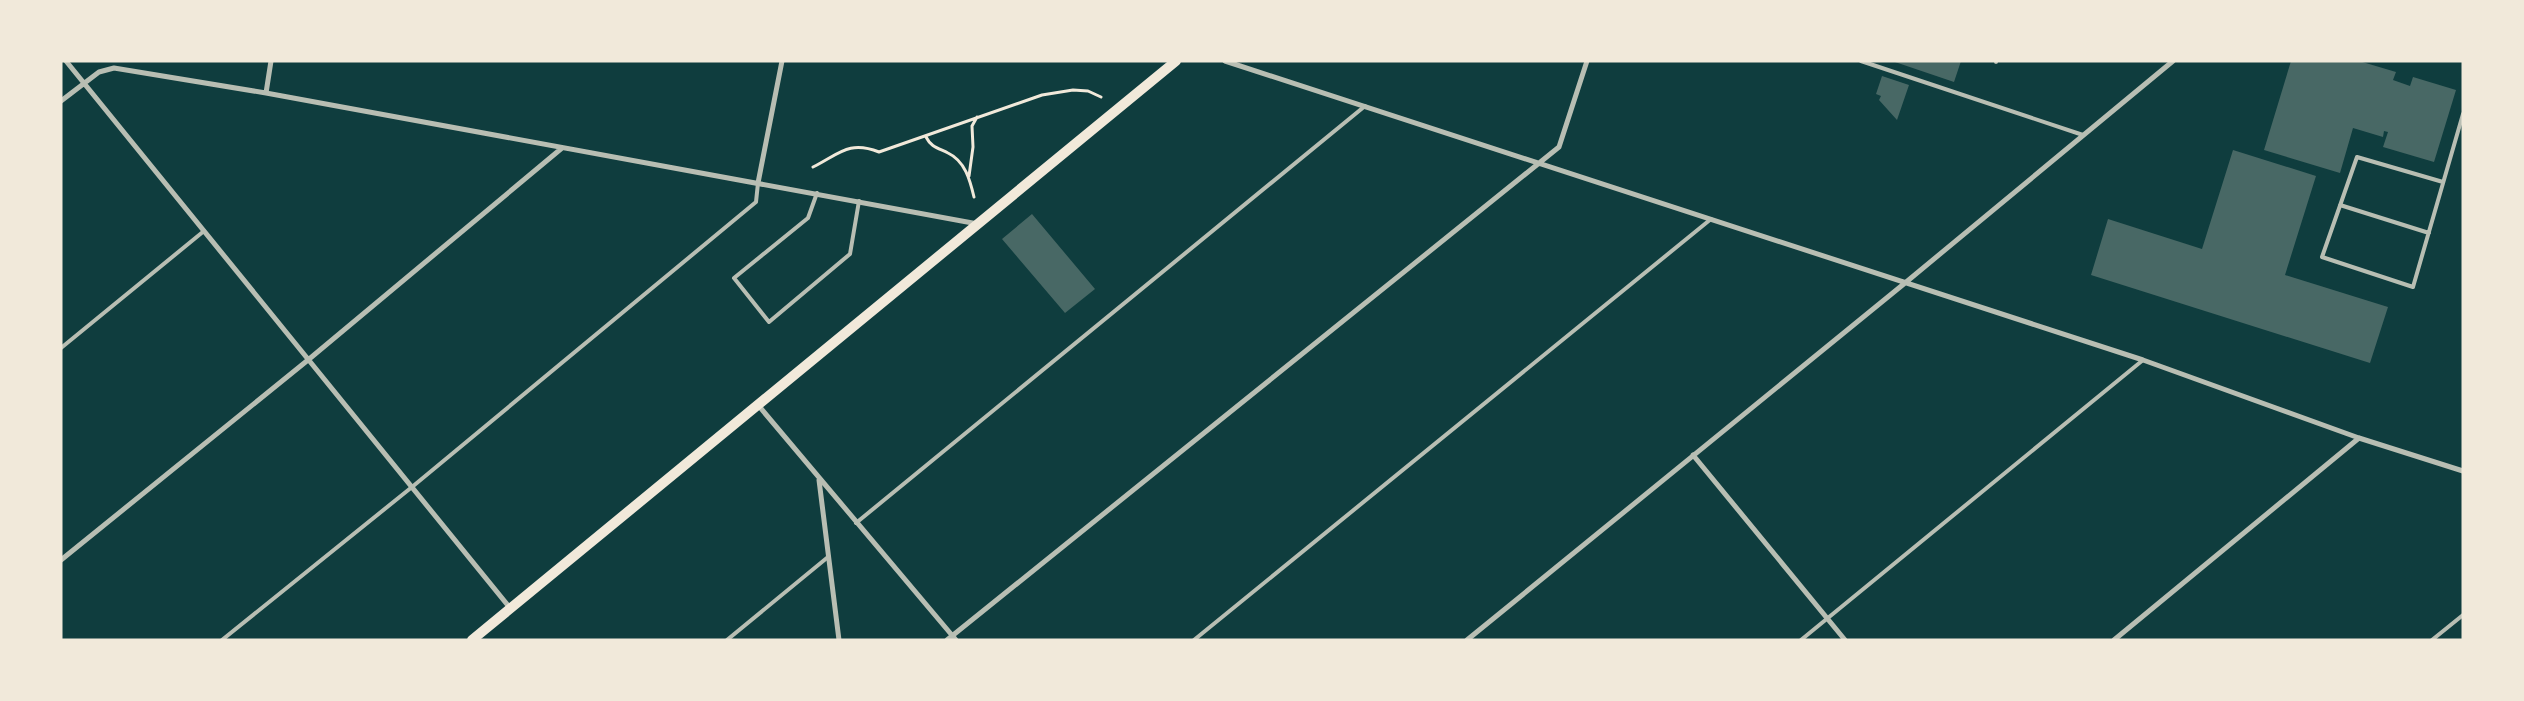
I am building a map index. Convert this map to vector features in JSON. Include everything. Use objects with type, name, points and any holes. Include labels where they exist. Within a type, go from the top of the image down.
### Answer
[{"type":"main road","points":[[472,640],[1176,61]]},
{"type":"street","points":[[66,61],[510,608]]},
{"type":"street","points":[[266,92],[271,61]]},
{"type":"street","points":[[758,183],[782,61]]},
{"type":"street","points":[[1225,61],[1366,105],[2143,360],[2359,438],[2463,471]]},
{"type":"street","points":[[947,640],[954,638],[1559,147],[1587,61]]},
{"type":"street","points":[[1467,640],[1905,283],[2173,61]]},
{"type":"street","points":[[61,100],[99,72],[114,68],[266,92],[978,224]]},
{"type":"street","points":[[61,560],[308,360],[562,148]]},
{"type":"street","points":[[758,405],[954,638]]},
{"type":"street","points":[[2114,640],[2359,438]]},
{"type":"street","points":[[1693,455],[1845,640]]},
{"type":"street","points":[[819,479],[838,640]]},
{"type":"lane","points":[[1861,61],[2083,136]]},
{"type":"lane","points":[[856,523],[1366,105]]},
{"type":"lane","points":[[2443,182],[2357,157],[2322,257],[2413,287],[2463,114]]},
{"type":"lane","points":[[222,640],[412,487],[756,202],[758,183]]},
{"type":"lane","points":[[817,193],[808,218],[734,278],[769,322],[850,254],[859,201]]},
{"type":"lane","points":[[2340,205],[2429,233]]},
{"type":"lane","points":[[1194,640],[1711,219]]},
{"type":"lane","points":[[61,348],[204,231]]},
{"type":"lane","points":[[1801,640],[2143,360]]},
{"type":"lane","points":[[727,640],[828,557]]},
{"type":"lane","points":[[2432,640],[2463,615]]},
{"type":"path","points":[[813,167],[843,149],[863,147],[879,152],[926,137],[1027,99],[1061,91],[1088,92],[1101,96]]},
{"type":"path","points":[[974,197],[969,177],[973,147],[972,126],[978,116]]},
{"type":"path","points":[[926,137],[930,145],[955,158],[969,177]]},
{"type":"building","points":[[1892,61],[1961,61],[1954,82]]},
{"type":"building","points":[[2291,61],[2359,61],[2396,72],[2393,80],[2410,86],[2413,77],[2456,90],[2434,162],[2383,147],[2388,132],[2384,131],[2383,137],[2353,128],[2340,173],[2264,150]]},
{"type":"building","points":[[1882,76],[1909,85],[1897,120],[1879,100],[1881,96],[1876,94]]},
{"type":"building","points":[[2233,150],[2316,176],[2285,275],[2388,307],[2370,363],[2091,275],[2108,219],[2202,249]]},
{"type":"building","points":[[1032,214],[1095,289],[1065,313],[1002,239]]}]
